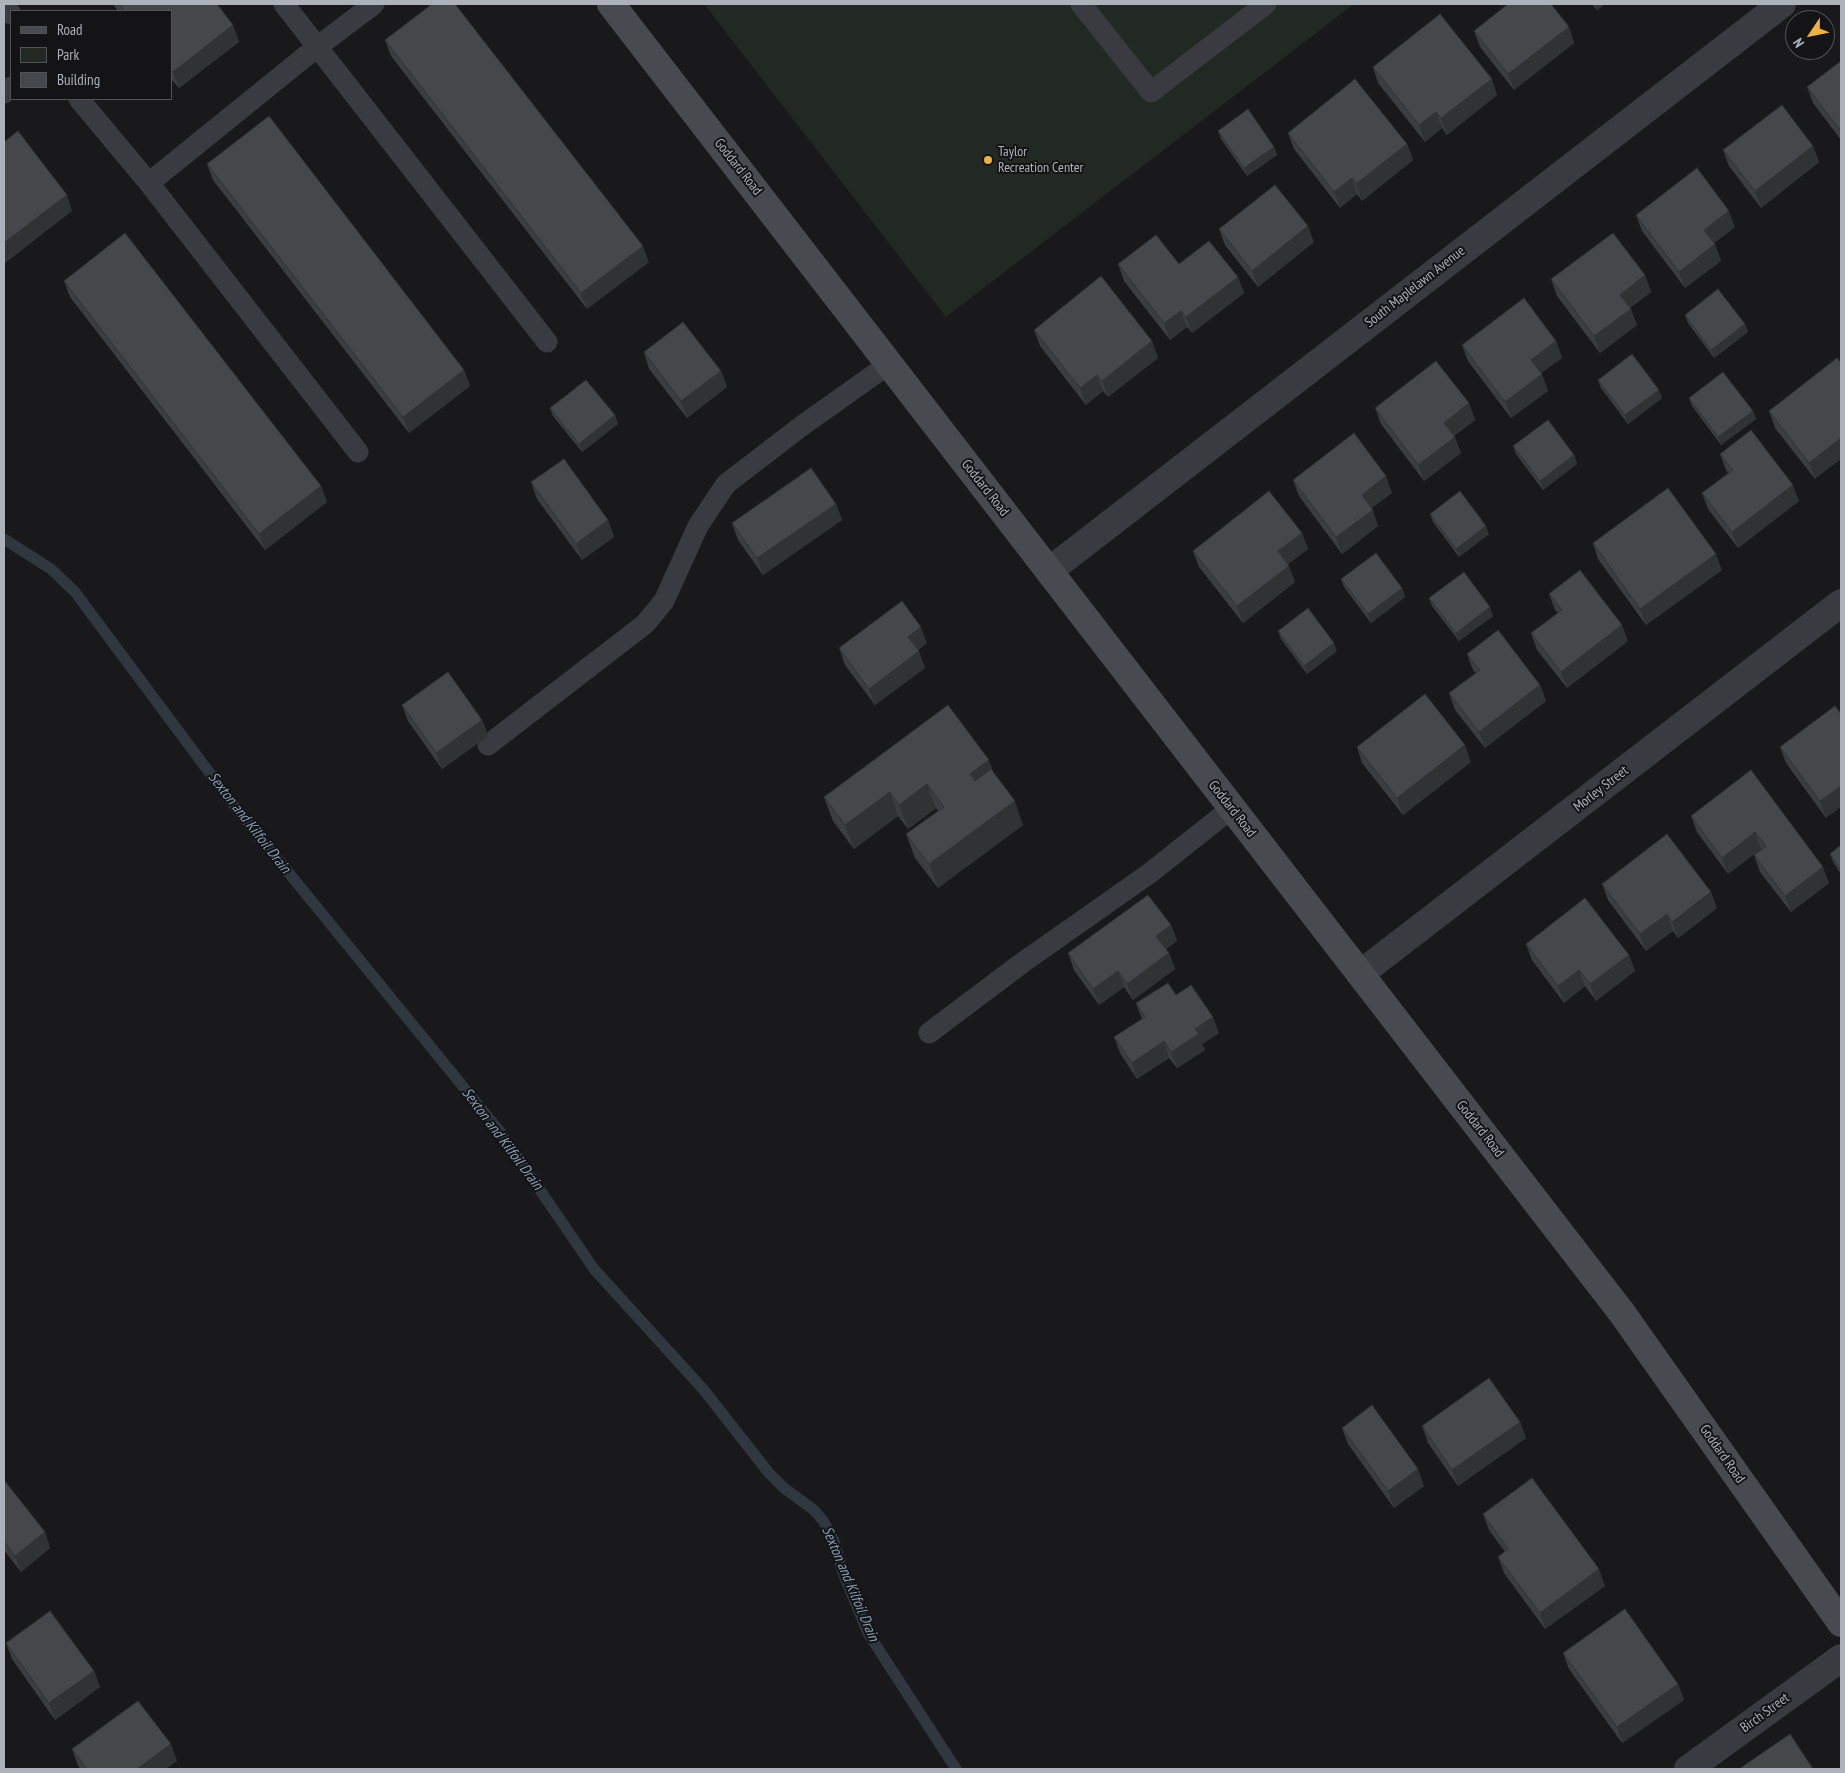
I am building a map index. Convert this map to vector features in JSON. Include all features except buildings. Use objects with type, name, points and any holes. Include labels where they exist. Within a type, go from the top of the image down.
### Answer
[{"type":"main road","name":"Goddard Road","points":[[615,5],[1622,1313],[1841,1623]]},
{"type":"street","name":"South Maplelawn Avenue","points":[[1049,571],[1782,4]]},
{"type":"street","name":"Morley Street","points":[[1360,974],[1841,603]]},
{"type":"street","name":"Birch Street","points":[[1688,1769],[1841,1658]]},
{"type":"lane","points":[[284,4],[546,342]]},
{"type":"lane","points":[[148,183],[317,47],[374,4]]},
{"type":"lane","points":[[1081,4],[1152,92],[1266,4]]},
{"type":"lane","points":[[79,100],[148,183],[358,452]]},
{"type":"lane","points":[[488,745],[645,624],[664,601],[698,526],[726,484],[803,425],[890,364]]},
{"type":"lane","points":[[929,1033],[1022,963],[1150,873],[1232,808]]},
{"type":"green space","name":"Taylor Recreation Center","points":[[704,4],[1354,4],[946,317]]},
{"type":"waterway","name":"Sexton and Kilfoil Drain","points":[[4,539],[51,569],[75,592],[235,807],[501,1133],[594,1269],[703,1389],[769,1473],[784,1488],[814,1510],[824,1522],[834,1541],[843,1573],[868,1633],[956,1769]]},
{"type":"place","name":"Taylor Recreation Center","points":[[988,160]]}]
